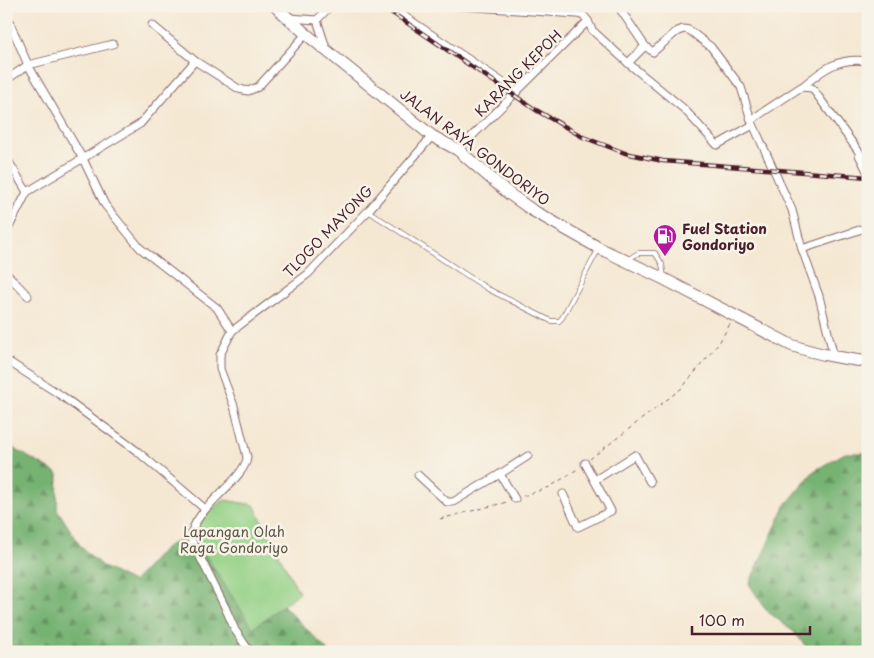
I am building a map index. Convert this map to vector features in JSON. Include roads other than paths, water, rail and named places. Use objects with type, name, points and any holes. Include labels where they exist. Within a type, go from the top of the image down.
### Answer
[{"type":"highway","name":"JALAN RAYA GONDORIYO","points":[[275,6],[306,34],[432,136],[458,150],[508,193],[524,204],[599,248],[627,260],[791,345],[834,358],[868,362]]},
{"type":"street","points":[[317,20],[330,6]]},
{"type":"street","points":[[389,6],[517,92]]},
{"type":"street","name":"KARANG KEPOH","points":[[458,150],[588,21],[584,16],[577,14],[460,6]]},
{"type":"street","points":[[618,6],[645,46],[653,52],[676,32],[683,29],[690,30],[711,48],[741,87],[752,123],[792,210],[802,249],[819,296],[834,358]]},
{"type":"street","points":[[6,14],[28,65],[83,159],[105,206],[140,248],[217,308],[232,331]]},
{"type":"street","points":[[289,18],[317,20]]},
{"type":"street","points":[[317,20],[326,50]]},
{"type":"street","points":[[588,21],[592,30],[628,63],[684,109],[717,145],[752,123],[825,68],[844,61],[868,61]]},
{"type":"street","points":[[152,25],[195,61],[239,89],[251,91],[258,87],[306,34]]},
{"type":"street","points":[[6,80],[28,65],[113,44]]},
{"type":"street","points":[[628,63],[645,46]]},
{"type":"street","points":[[6,233],[27,192],[140,124],[195,61]]},
{"type":"street","points":[[801,87],[812,88],[862,156],[868,160]]},
{"type":"street","name":"TLOGO MAYONG","points":[[250,652],[235,630],[191,539],[191,532],[205,509],[236,476],[246,462],[247,456],[234,406],[220,369],[220,356],[232,331],[308,274],[368,211],[432,136]]},
{"type":"street","points":[[853,143],[868,173]]},
{"type":"street","points":[[6,158],[27,192]]},
{"type":"street","points":[[802,249],[868,227]]},
{"type":"street","points":[[6,273],[28,296]]},
{"type":"street","points":[[6,360],[62,396],[137,451],[205,509]]},
{"type":"street","points":[[594,480],[635,455],[650,482]]},
{"type":"street","points":[[418,475],[447,502],[453,502],[528,456]]},
{"type":"street","points":[[563,494],[578,527],[611,510],[585,462]]},
{"type":"street","points":[[500,474],[515,499]]},
{"type":"lane","points":[[368,211],[488,289],[551,321],[562,318],[599,248]]},
{"type":"lane","points":[[627,260],[638,253],[655,253],[662,264],[664,279]]},
{"type":"railway","points":[[382,6],[536,110],[583,137],[625,153],[663,161],[868,177]]},
{"type":"place","name":"Fuel Station Gondoriyo","points":[[665,257]]},
{"type":"park label","name":"Lapangan Olah Raga Gondoriyo","points":[[234,540]]}]
